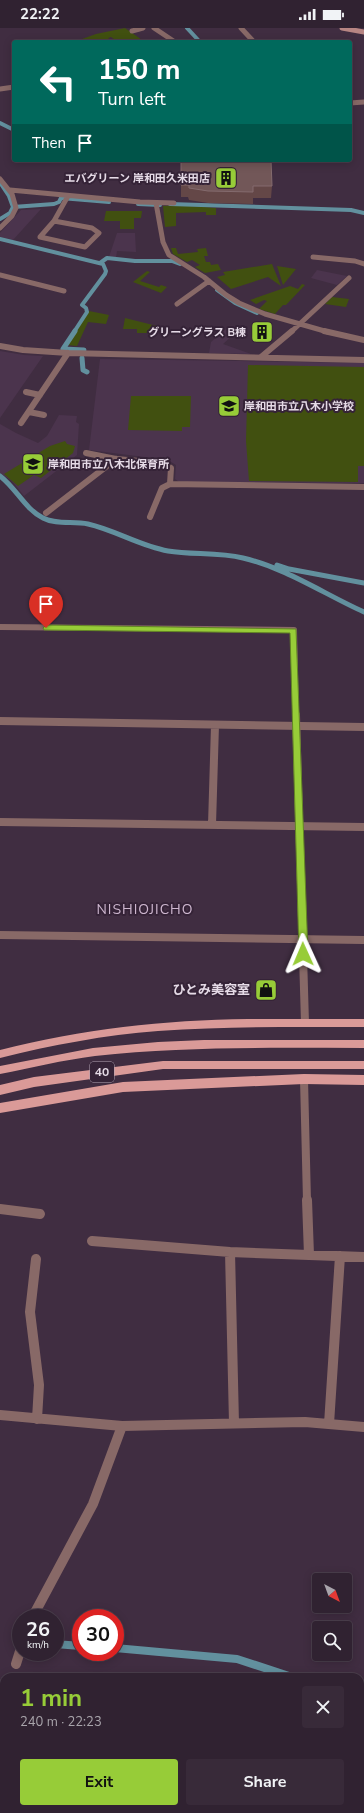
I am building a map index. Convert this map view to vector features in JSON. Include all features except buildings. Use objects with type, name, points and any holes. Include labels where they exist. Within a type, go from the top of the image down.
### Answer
[{"type":"main road","points":[[0,1054],[28,1046],[112,1032],[209,1024],[364,1023]]},
{"type":"main road","name":"40","points":[[0,1070],[93,1052],[204,1044],[364,1044]]},
{"type":"main road","name":"40","points":[[0,1090],[34,1082],[163,1065],[364,1064]]},
{"type":"main road","points":[[0,1108],[124,1087],[304,1079],[364,1080]]},
{"type":"street","points":[[132,31],[143,28]]},
{"type":"street","points":[[154,28],[172,40]]},
{"type":"street","points":[[241,28],[252,40]]},
{"type":"street","points":[[342,28],[364,32]]},
{"type":"street","points":[[0,89],[12,88]]},
{"type":"street","points":[[352,103],[364,102]]},
{"type":"street","points":[[0,179],[10,190],[17,206],[15,212],[0,228]]},
{"type":"street","points":[[10,190],[156,203],[174,203]]},
{"type":"street","points":[[54,221],[92,228],[99,233],[85,247],[40,237],[54,221],[68,196]]},
{"type":"street","points":[[156,203],[163,242],[169,255],[239,303],[265,314],[323,331],[364,340]]},
{"type":"street","points":[[313,257],[354,261],[358,264],[364,264]]},
{"type":"street","points":[[0,275],[64,291]]},
{"type":"street","points":[[261,357],[301,324],[349,278]]},
{"type":"street","points":[[177,304],[209,281]]},
{"type":"street","points":[[0,346],[23,350],[68,353],[364,360]]},
{"type":"street","points":[[21,423],[68,353]]},
{"type":"street","points":[[26,392],[40,395]]},
{"type":"street","points":[[29,412],[44,415]]},
{"type":"street","points":[[86,453],[116,459],[163,463],[171,468],[170,484]]},
{"type":"street","points":[[46,513],[116,459]]},
{"type":"street","points":[[150,518],[162,488],[170,484],[364,486]]},
{"type":"street","points":[[0,627],[294,630],[305,1023]]},
{"type":"street","points":[[0,721],[364,727]]},
{"type":"street","points":[[212,825],[215,724]]},
{"type":"street","points":[[0,822],[364,827]]},
{"type":"street","points":[[0,935],[364,940]]},
{"type":"street","points":[[304,1079],[309,1255]]},
{"type":"street","points":[[0,1209],[40,1214]]},
{"type":"street","points":[[92,1241],[230,1252],[364,1257]]},
{"type":"street","points":[[230,1252],[234,1423]]},
{"type":"street","points":[[329,1424],[340,1256]]},
{"type":"street","points":[[36,1259],[30,1312],[38,1385],[38,1419]]},
{"type":"street","points":[[0,1415],[122,1426],[305,1422],[364,1426]]},
{"type":"street","points":[[37,1609],[92,1504],[122,1426]]},
{"type":"shaded area","points":[[41,209],[13,240],[0,237],[0,233],[21,210]]},
{"type":"shaded area","points":[[117,233],[135,233],[136,252],[117,251],[116,258],[109,257]]},
{"type":"shaded area","points":[[317,270],[347,276],[337,285],[311,278]]},
{"type":"shaded area","points":[[226,329],[236,332],[223,344],[251,354],[209,353],[211,342]]},
{"type":"shaded area","points":[[0,351],[24,355],[43,356],[0,418]]},
{"type":"shaded area","name":"岸和田市立八木小学校","points":[[100,359],[364,363],[364,483],[179,482],[175,479],[176,465],[168,460],[89,450]]},
{"type":"shaded area","name":"岸和田市立八木北保育所","points":[[59,415],[77,416],[76,422],[79,424],[77,455],[24,496],[12,481],[0,473],[0,424],[38,443],[47,436]]},
{"type":"green space","points":[[125,28],[142,40],[115,40],[111,37],[108,38],[110,40],[82,39],[96,34]]},
{"type":"green space","points":[[181,205],[216,208],[216,215],[206,215],[206,212],[176,213],[176,226],[165,227],[163,206]]},
{"type":"green space","points":[[106,211],[142,211],[141,218],[134,218],[134,229],[120,229],[120,221],[104,221]]},
{"type":"green space","points":[[171,248],[176,248],[178,254],[198,252],[197,249],[206,248],[208,256],[204,256],[206,262],[210,262],[211,265],[218,264],[221,270],[205,273],[195,267],[200,265],[192,260],[187,262],[173,254]]},
{"type":"green space","points":[[272,264],[281,286],[268,277],[231,289],[217,277],[225,275],[223,272]]},
{"type":"green space","points":[[277,266],[296,269],[283,285]]},
{"type":"green space","points":[[147,271],[150,272],[140,281],[159,287],[161,285],[167,287],[161,293],[133,282]]},
{"type":"green space","points":[[302,284],[305,285],[275,314],[259,309],[267,301],[264,300],[256,304],[250,300],[290,286],[298,289]]},
{"type":"green space","points":[[332,297],[349,299],[346,307],[325,304]]},
{"type":"green space","points":[[89,311],[109,315],[106,324],[88,322],[77,346],[67,345]]},
{"type":"green space","points":[[125,318],[157,326],[157,333],[137,333],[137,329],[123,329]]},
{"type":"green space","points":[[248,365],[364,367],[364,466],[358,466],[358,482],[249,481],[246,441]]},
{"type":"green space","points":[[131,396],[191,396],[190,427],[182,427],[182,431],[128,430]]},
{"type":"green space","points":[[65,441],[67,444],[75,446],[73,453],[41,478],[34,475],[18,486],[4,474],[50,446]]},
{"type":"waterway","points":[[187,28],[198,40]]},
{"type":"waterway","points":[[0,123],[12,129]]},
{"type":"waterway","points":[[1,184],[9,196],[13,207]]},
{"type":"waterway","points":[[13,207],[54,204],[59,202],[61,198],[109,202]]},
{"type":"waterway","points":[[138,204],[160,205]]},
{"type":"waterway","points":[[170,204],[351,210],[364,213]]},
{"type":"waterway","points":[[0,219],[10,213],[13,207]]},
{"type":"waterway","points":[[0,239],[103,264],[106,271],[105,274],[82,305],[86,308],[87,312],[74,332]]},
{"type":"waterway","points":[[100,263],[107,258],[135,261],[172,261],[180,264]]},
{"type":"waterway","points":[[217,290],[235,303],[257,313]]},
{"type":"waterway","points":[[75,331],[63,349],[84,350]]},
{"type":"waterway","points":[[82,358],[83,370],[87,372]]},
{"type":"waterway","points":[[0,476],[31,509],[48,520],[88,524],[108,530],[147,546],[168,551],[234,556],[259,562],[305,582],[364,612]]},
{"type":"waterway","points":[[277,565],[289,569],[364,583]]},
{"type":"waterway","points":[[64,1645],[72,1645]]},
{"type":"waterway","points":[[124,1649],[237,1659],[280,1673]]},
{"type":"place","name":"エバグリーン 岸和田久米田店","points":[[226,178]]},
{"type":"place","name":"グリーングラス B棟","points":[[262,332]]},
{"type":"place","name":"岸和田市立八木小学校","points":[[229,406]]},
{"type":"place","name":"岸和田市立八木北保育所","points":[[33,464]]},
{"type":"place","name":"ひとみ美容室","points":[[266,990]]},
{"type":"district","name":"NISHIOJICHO","points":[[145,909]]},
{"type":"route","points":[[46,628],[294,630],[303,954]]}]
